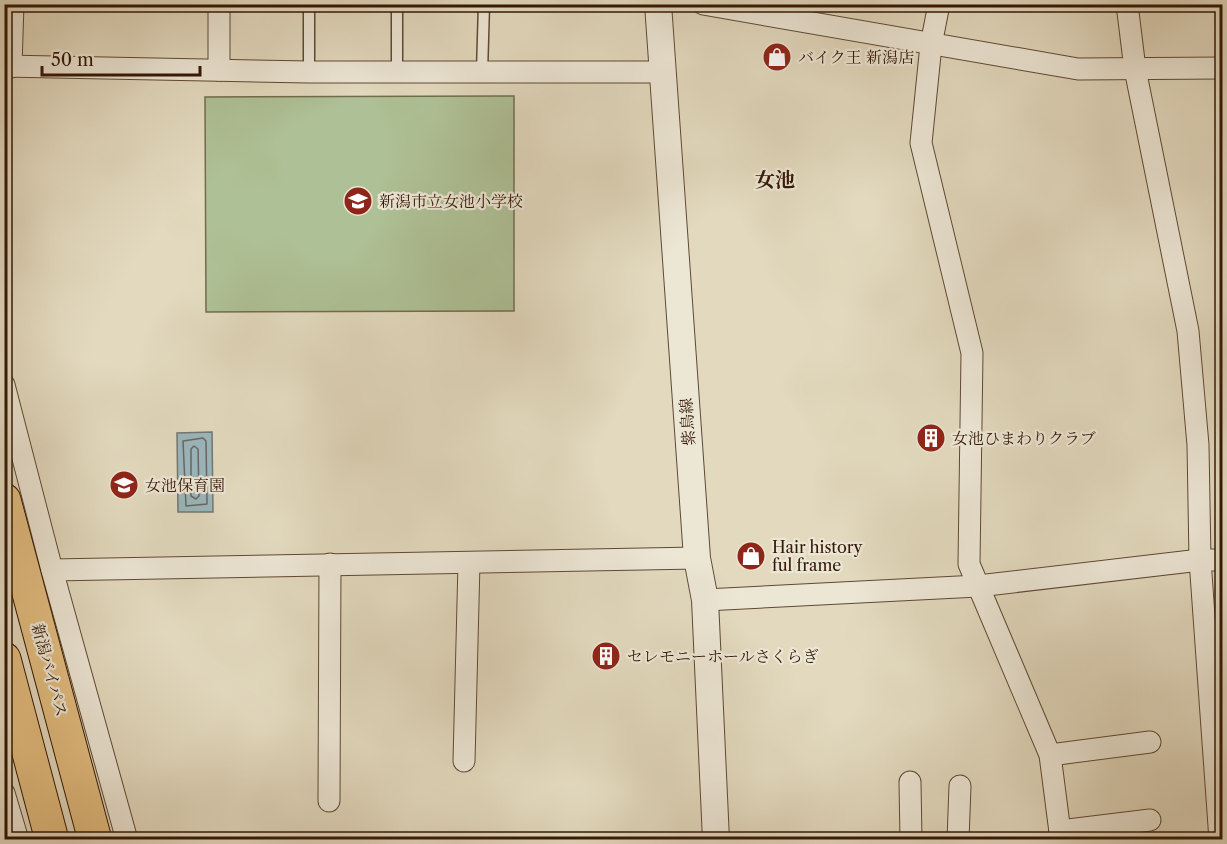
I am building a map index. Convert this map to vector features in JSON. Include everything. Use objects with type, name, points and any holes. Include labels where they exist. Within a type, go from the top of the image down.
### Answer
[{"type":"highway","name":"新潟バイパス","points":[[4,500],[95,840]]},
{"type":"highway","points":[[4,659],[52,840]]},
{"type":"street","points":[[13,4],[8,67],[309,72],[663,72]]},
{"type":"street","points":[[219,4],[219,70]]},
{"type":"street","name":"紫鳥線","points":[[658,4],[697,558],[705,600],[716,840]]},
{"type":"street","points":[[703,4],[1078,69],[1222,68]]},
{"type":"street","points":[[939,4],[931,45],[921,143],[972,353],[969,564],[1050,755],[1061,835],[1150,820]]},
{"type":"street","points":[[1127,4],[1135,69],[1188,331],[1198,445],[1200,560],[1220,840]]},
{"type":"street","points":[[4,386],[127,840]]},
{"type":"street","points":[[52,570],[697,558]]},
{"type":"street","points":[[705,600],[978,586],[1200,560],[1222,560]]},
{"type":"street","points":[[464,761],[469,563]]},
{"type":"street","points":[[329,801],[330,564]]},
{"type":"street","points":[[1050,755],[1150,742]]},
{"type":"street","points":[[910,782],[911,840]]},
{"type":"street","points":[[958,840],[960,786]]},
{"type":"street","points":[[4,793],[18,840]]},
{"type":"lane","points":[[309,4],[309,72]]},
{"type":"lane","points":[[397,4],[397,72]]},
{"type":"lane","points":[[482,72],[484,4]]},
{"type":"green space","points":[[514,96],[514,311],[206,312],[205,97]]},
{"type":"water","points":[[212,432],[213,512],[178,512],[177,433]]},
{"type":"place","name":"バイク王 新潟店","points":[[777,57]]},
{"type":"place","name":"新潟市立女池小学校","points":[[358,201]]},
{"type":"place","name":"女池ひまわりクラブ","points":[[931,438]]},
{"type":"place","name":"女池保育園","points":[[124,485]]},
{"type":"place","name":"Hair history ful frame","points":[[751,556]]},
{"type":"place","name":"セレモニーホールさくらぎ","points":[[606,656]]},
{"type":"district","name":"女池","points":[[775,180]]}]
